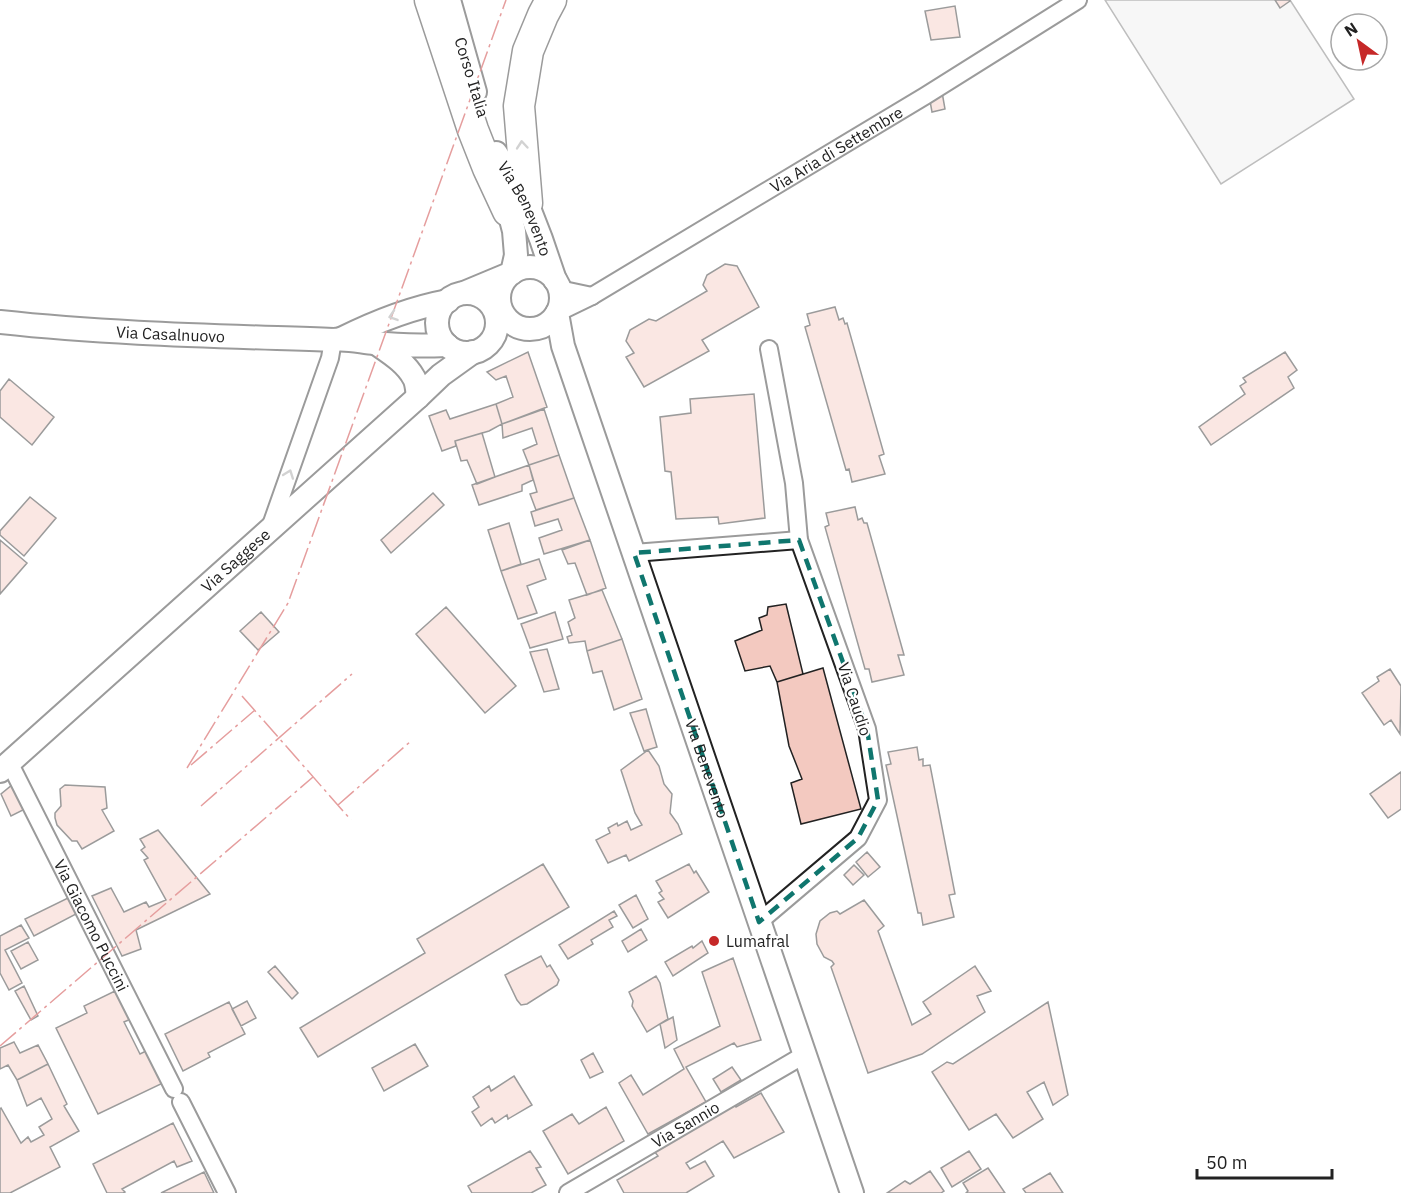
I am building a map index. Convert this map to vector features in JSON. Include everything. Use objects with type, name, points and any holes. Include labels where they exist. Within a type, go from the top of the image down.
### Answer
[{"type":"highway","points":[[430,0],[488,168],[518,207]]},
{"type":"highway","points":[[518,207],[519,106],[528,51],[551,0]]},
{"type":"main road","name":"Corso Italia","points":[[449,0],[496,153]]},
{"type":"main road","name":"Via Benevento","points":[[496,153],[518,207],[541,239],[557,284]]},
{"type":"main road","name":"Via Benevento","points":[[512,273],[516,255],[514,231],[518,207]]},
{"type":"main road","points":[[528,267],[538,268],[547,273],[557,284],[561,297],[560,306],[552,320],[545,325],[479,350],[463,352],[447,345],[441,337],[438,318],[441,308],[456,297],[528,267]]},
{"type":"main road","points":[[512,273],[505,280],[499,297],[504,315],[519,327],[537,328],[562,346]]},
{"type":"main road","points":[[337,339],[374,322],[423,305],[473,294],[481,296],[493,308],[497,325],[491,341],[479,350]]},
{"type":"main road","name":"Via Benevento","points":[[556,313],[562,346],[852,1193]]},
{"type":"main road","name":"Via Casalnuovo","points":[[0,322],[183,335],[337,339],[377,344],[447,345]]},
{"type":"main road","points":[[377,344],[397,357],[406,367],[415,379],[418,398]]},
{"type":"main road","points":[[418,398],[447,345]]},
{"type":"main road","name":"Via Saggese","points":[[5,766],[441,375],[479,350]]},
{"type":"street","name":"Via Aria di Settembre","points":[[556,313],[592,296],[925,96],[1078,0]]},
{"type":"street","points":[[557,284],[592,296]]},
{"type":"street","points":[[270,529],[337,339]]},
{"type":"street","name":"Via Caudio","points":[[759,922],[858,838],[878,800],[867,729],[799,540],[794,483],[769,349]]},
{"type":"street","points":[[633,553],[799,540]]},
{"type":"street","name":"Via Giacomo Puccini","points":[[5,766],[227,1193]]},
{"type":"street","name":"Via Sannio","points":[[568,1193],[804,1055]]},
{"type":"highlighted area","points":[[799,540],[867,729],[878,800],[858,838],[759,922],[634,553]]},
{"type":"shaded area","points":[[1105,0],[1290,0],[1329,60],[1329,72],[1337,72],[1354,99],[1221,184]]},
{"type":"building","points":[[1275,0],[1289,0],[1290,1],[1280,8]]},
{"type":"building","points":[[955,6],[960,37],[931,40],[925,11]]},
{"type":"building","points":[[942,92],[945,109],[932,112],[930,101],[934,100],[933,93]]},
{"type":"building","points":[[725,264],[737,266],[759,307],[702,340],[709,351],[644,387],[626,357],[634,353],[626,341],[630,330],[649,319],[656,321],[707,291],[703,285],[707,275]]},
{"type":"building","points":[[835,307],[839,320],[843,318],[845,324],[847,323],[884,454],[879,456],[885,474],[852,482],[849,469],[846,470],[805,327],[810,325],[807,314]]},
{"type":"building","points":[[528,352],[547,407],[502,424],[496,404],[513,397],[506,376],[496,380],[487,372]]},
{"type":"building","points":[[1285,352],[1297,370],[1288,377],[1294,388],[1211,445],[1199,427],[1245,394],[1240,386],[1246,382],[1243,378]]},
{"type":"building","points":[[9,379],[54,417],[32,445],[0,417],[0,391]]},
{"type":"building","points":[[754,394],[765,518],[719,524],[718,517],[676,519],[671,472],[665,471],[660,417],[691,413],[690,399]]},
{"type":"building","points":[[496,404],[502,424],[489,431],[455,441],[456,446],[442,451],[429,416],[446,410],[450,419]]},
{"type":"building","points":[[544,409],[559,455],[529,465],[523,450],[537,444],[532,428],[503,438],[502,424]]},
{"type":"building","points":[[482,433],[495,477],[477,484],[467,460],[461,461],[455,441]]},
{"type":"building","points":[[559,455],[574,498],[536,510],[530,494],[537,492],[529,465]]},
{"type":"building","points":[[529,465],[533,480],[522,485],[522,491],[479,505],[472,485]]},
{"type":"building","points":[[433,493],[444,505],[391,553],[381,540]]},
{"type":"building","points":[[30,497],[56,518],[24,556],[0,535],[0,531]]},
{"type":"building","points":[[574,498],[590,540],[544,554],[539,538],[562,530],[558,519],[535,526],[531,512]]},
{"type":"building","points":[[855,507],[858,520],[862,518],[864,523],[867,523],[904,655],[898,655],[904,675],[872,682],[869,669],[865,669],[825,527],[829,525],[826,513]]},
{"type":"building","points":[[509,523],[521,564],[501,571],[488,530]]},
{"type":"building","points":[[0,540],[27,563],[0,594]]},
{"type":"building","points":[[590,540],[606,588],[587,595],[575,563],[568,564],[562,550]]},
{"type":"building","points":[[539,559],[546,579],[527,586],[537,613],[518,619],[501,571]]},
{"type":"building","points":[[602,590],[622,639],[587,651],[585,641],[569,643],[567,637],[572,635],[568,622],[575,618],[569,600]]},
{"type":"building","points":[[786,604],[803,674],[777,682],[770,666],[745,671],[735,641],[762,630],[759,618],[767,615],[768,607]]},
{"type":"building","points":[[446,607],[516,686],[485,713],[416,634]]},
{"type":"building","points":[[261,612],[279,632],[258,650],[240,631]]},
{"type":"building","points":[[555,612],[563,639],[530,648],[521,624]]},
{"type":"building","points":[[622,639],[642,699],[614,710],[602,671],[593,673],[587,651]]},
{"type":"building","points":[[547,649],[559,689],[544,692],[530,652]]},
{"type":"building","points":[[823,668],[861,809],[801,824],[791,783],[802,779],[789,746],[777,682]]},
{"type":"building","points":[[1390,669],[1401,686],[1400,734],[1391,720],[1384,725],[1362,693],[1379,681],[1377,677]]},
{"type":"building","points":[[646,709],[657,747],[644,751],[630,713]]},
{"type":"building","points":[[917,747],[919,760],[923,759],[923,766],[930,765],[955,894],[949,895],[954,917],[923,925],[921,913],[918,913],[886,765],[891,764],[888,752]]},
{"type":"building","points":[[648,750],[659,766],[664,784],[672,794],[670,813],[682,834],[629,861],[626,855],[608,863],[596,840],[610,833],[608,828],[617,823],[618,826],[627,821],[631,830],[642,825],[635,813],[621,770]]},
{"type":"building","points":[[1401,772],[1401,809],[1388,818],[1370,794]]},
{"type":"building","points":[[12,785],[25,809],[11,816],[1,794]]},
{"type":"building","points":[[65,785],[105,787],[107,808],[102,810],[114,831],[82,849],[77,841],[72,841],[57,825],[55,818],[55,813],[61,806],[60,789]]},
{"type":"building","points":[[158,830],[210,894],[136,930],[141,949],[122,956],[92,896],[111,888],[124,912],[146,902],[149,907],[166,900],[144,860],[148,858],[141,850],[145,847],[140,839]]},
{"type":"building","points":[[867,852],[880,867],[868,877],[856,862]]},
{"type":"building","points":[[543,864],[569,907],[318,1057],[300,1028],[425,953],[417,939]]},
{"type":"building","points":[[689,864],[709,892],[668,918],[658,902],[664,899],[659,893],[662,891],[656,881]]},
{"type":"building","points":[[854,865],[864,875],[853,885],[844,875]]},
{"type":"building","points":[[636,895],[648,919],[633,928],[619,905]]},
{"type":"building","points":[[70,897],[78,913],[34,936],[25,919]]},
{"type":"building","points":[[864,900],[884,926],[878,931],[912,1025],[931,1014],[923,1002],[975,966],[991,991],[977,996],[985,1012],[922,1054],[868,1073],[831,967],[834,964],[824,957],[817,944],[816,934],[820,921],[830,913],[837,911],[840,914]]},
{"type":"building","points":[[614,911],[617,916],[609,920],[613,927],[591,940],[593,944],[568,959],[559,945]]},
{"type":"building","points":[[21,925],[29,938],[5,950],[22,983],[9,990],[0,973],[0,936]]},
{"type":"building","points":[[641,929],[647,940],[628,952],[622,941]]},
{"type":"building","points":[[702,941],[708,953],[673,976],[665,962]]},
{"type":"building","points":[[28,942],[38,960],[21,969],[11,951]]},
{"type":"building","points":[[541,956],[559,980],[557,985],[527,1004],[521,1005],[505,975]]},
{"type":"building","points":[[733,958],[761,1040],[737,1047],[734,1043],[686,1067],[706,1102],[648,1134],[619,1083],[631,1075],[643,1095],[684,1069],[674,1049],[720,1026],[702,972]]},
{"type":"building","points":[[275,966],[298,993],[292,999],[268,972]]},
{"type":"building","points":[[656,976],[660,983],[668,1019],[647,1032],[632,1006],[633,1001],[629,992]]},
{"type":"building","points":[[24,986],[38,1016],[31,1020],[15,991]]},
{"type":"building","points":[[115,991],[131,1019],[124,1022],[140,1054],[146,1051],[163,1083],[98,1114],[56,1028],[87,1013],[84,1006]]},
{"type":"building","points":[[247,1001],[256,1018],[241,1026],[232,1009]]},
{"type":"building","points":[[229,1002],[245,1034],[208,1053],[210,1057],[183,1071],[165,1034]]},
{"type":"building","points":[[1048,1002],[1068,1095],[1053,1105],[1044,1082],[1027,1092],[1043,1119],[1013,1138],[996,1114],[969,1130],[932,1072],[947,1062],[953,1064]]},
{"type":"building","points":[[673,1017],[677,1040],[665,1048],[660,1024]]},
{"type":"building","points":[[14,1042],[20,1053],[38,1045],[48,1064],[17,1080],[8,1065],[0,1069],[0,1048]]},
{"type":"building","points":[[415,1044],[428,1066],[384,1091],[372,1068]]},
{"type":"building","points":[[593,1053],[603,1072],[590,1078],[581,1060]]},
{"type":"building","points":[[48,1064],[67,1104],[64,1106],[79,1131],[50,1147],[60,1167],[10,1193],[0,1193],[0,1109],[21,1143],[28,1137],[31,1142],[44,1135],[39,1127],[52,1119],[41,1098],[27,1106],[17,1080]]},
{"type":"building","points":[[732,1067],[741,1080],[721,1092],[713,1079]]},
{"type":"building","points":[[514,1076],[532,1105],[508,1119],[507,1115],[495,1123],[492,1118],[481,1126],[472,1112],[479,1107],[473,1097],[489,1086],[491,1091]]},
{"type":"building","points":[[761,1093],[784,1132],[734,1158],[723,1141],[686,1163],[690,1169],[705,1161],[714,1176],[686,1193],[624,1193],[617,1180],[658,1156],[654,1151],[733,1102],[736,1107]]},
{"type":"building","points":[[606,1107],[624,1141],[568,1174],[543,1131],[572,1114],[579,1124]]},
{"type":"building","points":[[173,1123],[192,1161],[177,1167],[174,1161],[122,1189],[125,1192],[123,1193],[107,1193],[93,1164]]},
{"type":"building","points":[[530,1151],[541,1167],[536,1168],[546,1185],[531,1193],[472,1193],[468,1186]]},
{"type":"building","points":[[969,1151],[981,1169],[952,1187],[941,1168]]},
{"type":"building","points":[[988,1168],[1005,1193],[966,1193],[968,1191],[963,1183]]},
{"type":"building","points":[[930,1171],[944,1191],[941,1193],[887,1193],[905,1181],[910,1184]]},
{"type":"building","points":[[204,1172],[214,1193],[161,1193]]},
{"type":"building","points":[[1050,1173],[1063,1193],[1026,1193],[1023,1189]]},
{"type":"power","points":[[187,768],[288,603],[506,0]]},
{"type":"power","points":[[201,806],[352,674]]},
{"type":"power","points":[[242,696],[351,820]]},
{"type":"power","points":[[191,765],[255,710]]},
{"type":"power","points":[[338,805],[411,741]]},
{"type":"power","points":[[0,1046],[313,777]]},
{"type":"place","name":"Lumafral","points":[[714,941]]}]
